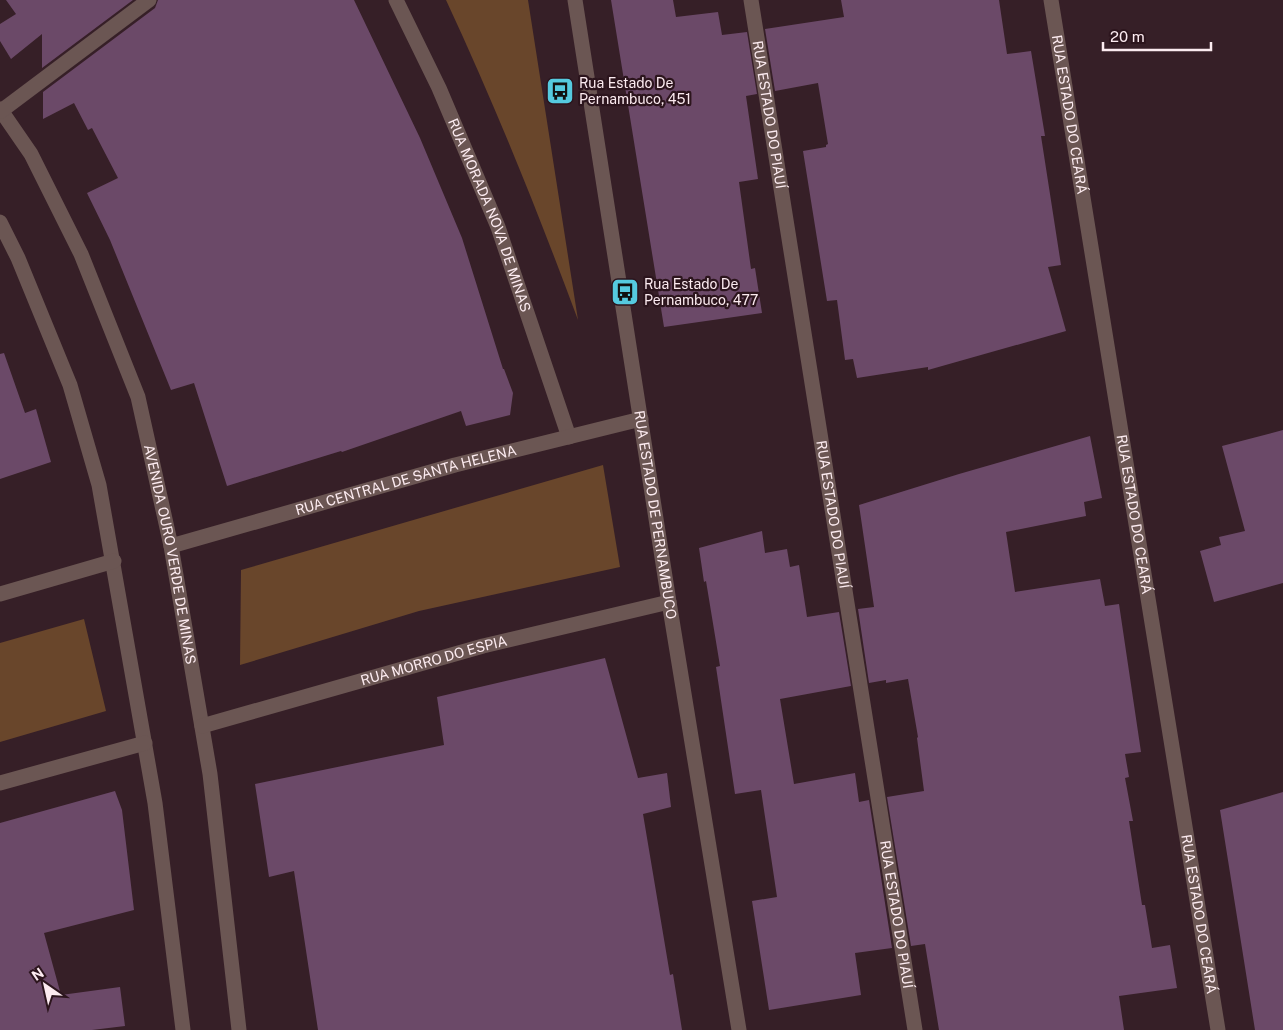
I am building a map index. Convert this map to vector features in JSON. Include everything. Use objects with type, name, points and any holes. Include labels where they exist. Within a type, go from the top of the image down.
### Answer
[{"type":"street","points":[[1,110],[149,0]]},
{"type":"street","name":"RUA MORADA NOVA DE MINAS","points":[[396,0],[439,88],[498,227],[569,437]]},
{"type":"street","name":"RUA ESTADO DE PERNAMBUCO","points":[[575,0],[669,602],[739,1030]]},
{"type":"street","name":"RUA ESTADO DO PIAUÍ","points":[[751,0],[915,1030]]},
{"type":"street","name":"RUA ESTADO DO CEARÁ","points":[[1051,0],[1218,1030]]},
{"type":"street","name":"AVENIDA OURO VERDE DE MINAS","points":[[1,110],[30,154],[81,254],[138,397],[171,546],[210,774],[239,1030]]},
{"type":"street","points":[[0,222],[18,258],[70,384],[100,485],[155,802],[183,1030]]},
{"type":"street","name":"RUA CENTRAL DE SANTA HELENA","points":[[171,546],[455,465],[641,419]]},
{"type":"street","points":[[0,594],[114,562]]},
{"type":"street","name":"RUA MORRO DO ESPIA","points":[[202,726],[483,646],[669,602]]},
{"type":"street","points":[[0,783],[145,743]]},
{"type":"shaded area","points":[[446,0],[528,0],[578,320],[482,79]]},
{"type":"shaded area","points":[[603,465],[620,567],[419,611],[240,665],[241,570]]},
{"type":"shaded area","points":[[84,619],[106,711],[0,742],[0,643]]},
{"type":"building","points":[[6,0],[133,0],[42,68],[42,34],[11,59],[0,41],[0,24],[16,14]]},
{"type":"building","points":[[158,0],[354,0],[420,138],[462,238],[503,369],[513,393],[510,415],[466,426],[461,411],[342,452],[227,486],[194,383],[171,390],[110,240],[87,193],[118,178],[92,128],[88,130],[74,103],[43,119],[43,92],[155,8]]},
{"type":"building","points":[[611,0],[673,0],[676,17],[718,12],[722,35],[747,32],[757,94],[746,96],[758,179],[739,182],[751,269],[755,268],[762,313],[664,327]]},
{"type":"building","points":[[841,0],[999,0],[1007,54],[1031,51],[1045,136],[1041,136],[1061,265],[1048,267],[1066,331],[928,370],[928,367],[857,378],[853,359],[845,360],[837,300],[827,301],[803,151],[826,147],[828,144],[818,83],[775,91],[765,29],[844,17]]},
{"type":"building","points":[[4,353],[25,413],[36,409],[51,462],[0,479],[0,354]]},
{"type":"building","points":[[1283,430],[1283,583],[1214,602],[1200,551],[1221,545],[1219,537],[1245,531],[1222,446]]},
{"type":"building","points":[[1090,436],[1102,498],[1084,502],[1086,516],[1006,532],[1015,592],[1100,579],[1105,606],[1119,604],[1141,752],[1125,754],[1129,777],[1125,778],[1133,821],[1129,821],[1142,905],[1145,905],[1152,948],[1170,945],[1177,988],[1119,996],[1124,1030],[939,1030],[925,944],[911,946],[887,797],[924,791],[918,737],[908,679],[886,683],[886,680],[869,683],[858,609],[874,607],[859,505]]},
{"type":"building","points":[[762,531],[765,553],[787,549],[790,567],[799,565],[807,617],[839,612],[851,686],[780,699],[794,784],[855,773],[859,802],[869,800],[892,948],[855,953],[861,995],[769,1010],[752,901],[777,897],[761,790],[735,794],[716,667],[720,666],[699,548]]},
{"type":"building","points":[[605,658],[638,778],[667,773],[671,807],[643,814],[670,975],[673,974],[682,1030],[318,1030],[294,871],[269,877],[255,784],[444,745],[437,697]]},
{"type":"building","points":[[115,791],[122,810],[134,910],[44,933],[61,995],[120,987],[125,1026],[92,1030],[0,1030],[0,823]]},
{"type":"building","points":[[1283,792],[1283,1030],[1255,1030],[1220,810]]},
{"type":"place","name":"Rua Estado De Pernambuco, 451","points":[[560,91]]},
{"type":"place","name":"Rua Estado De Pernambuco, 477","points":[[625,292]]}]
